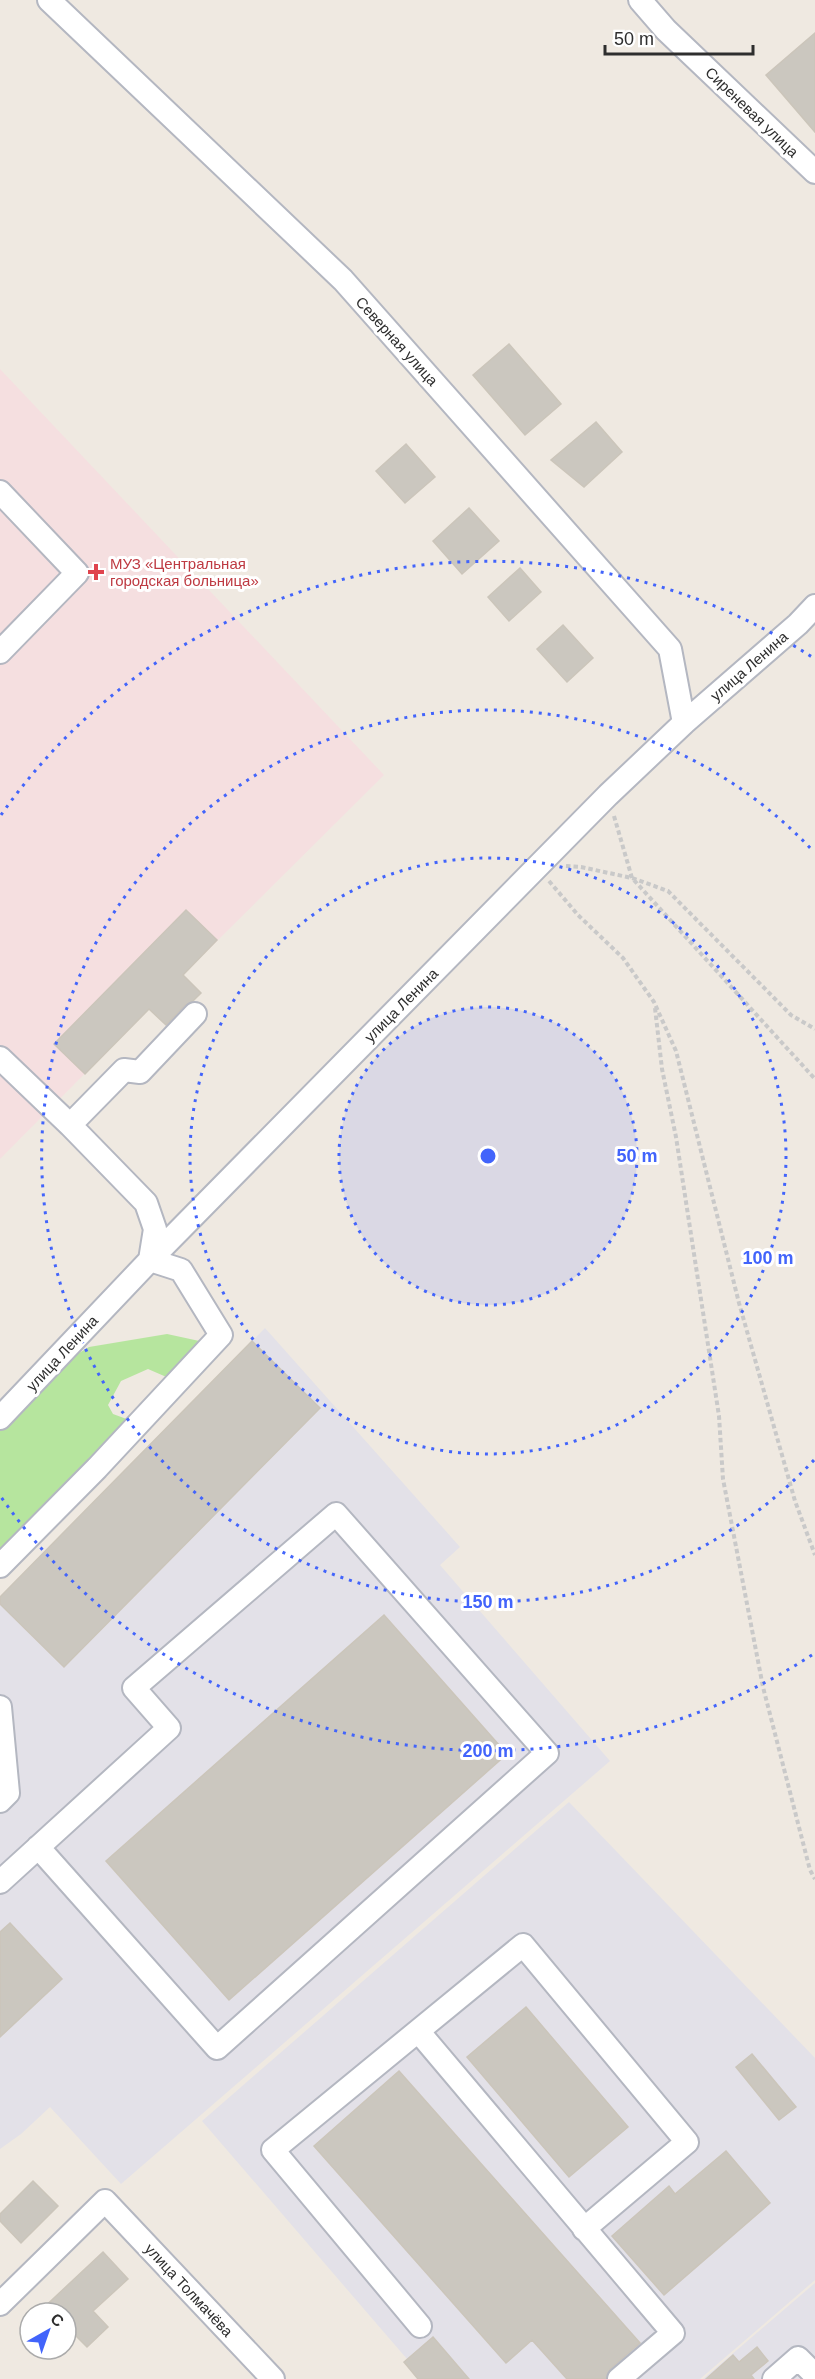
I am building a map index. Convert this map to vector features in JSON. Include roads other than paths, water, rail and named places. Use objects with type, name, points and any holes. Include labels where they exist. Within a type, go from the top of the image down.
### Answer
[{"type":"street","name":"Северная улица","points":[[49,0],[343,280],[670,649],[684,723]]},
{"type":"street","name":"Сиреневая улица","points":[[640,0],[666,30],[815,171]]},
{"type":"street","points":[[0,492],[77,573],[0,652]]},
{"type":"street","name":"улица Ленина","points":[[0,1418],[150,1260],[608,795],[684,723],[798,624],[815,606]]},
{"type":"street","points":[[70,1125],[124,1071],[140,1072],[195,1014]]},
{"type":"street","points":[[0,1058],[146,1203],[155,1229],[150,1260],[181,1270],[221,1335],[97,1468],[0,1566]]},
{"type":"street","points":[[0,1881],[169,1728],[134,1688],[336,1514],[547,1754],[217,2048],[38,1847]]},
{"type":"street","points":[[0,1707],[8,1793],[0,1801]]},
{"type":"street","points":[[420,2326],[273,2150],[523,1945],[687,2142],[584,2229]]},
{"type":"street","points":[[418,2031],[673,2333],[619,2379]]},
{"type":"street","name":"улица Толмачёва","points":[[0,2304],[105,2200],[273,2379]]},
{"type":"street","points":[[774,2379],[798,2358],[815,2376]]},
{"type":"place","name":"МУЗ «Центральная городская больница»","points":[[96,572]]}]
